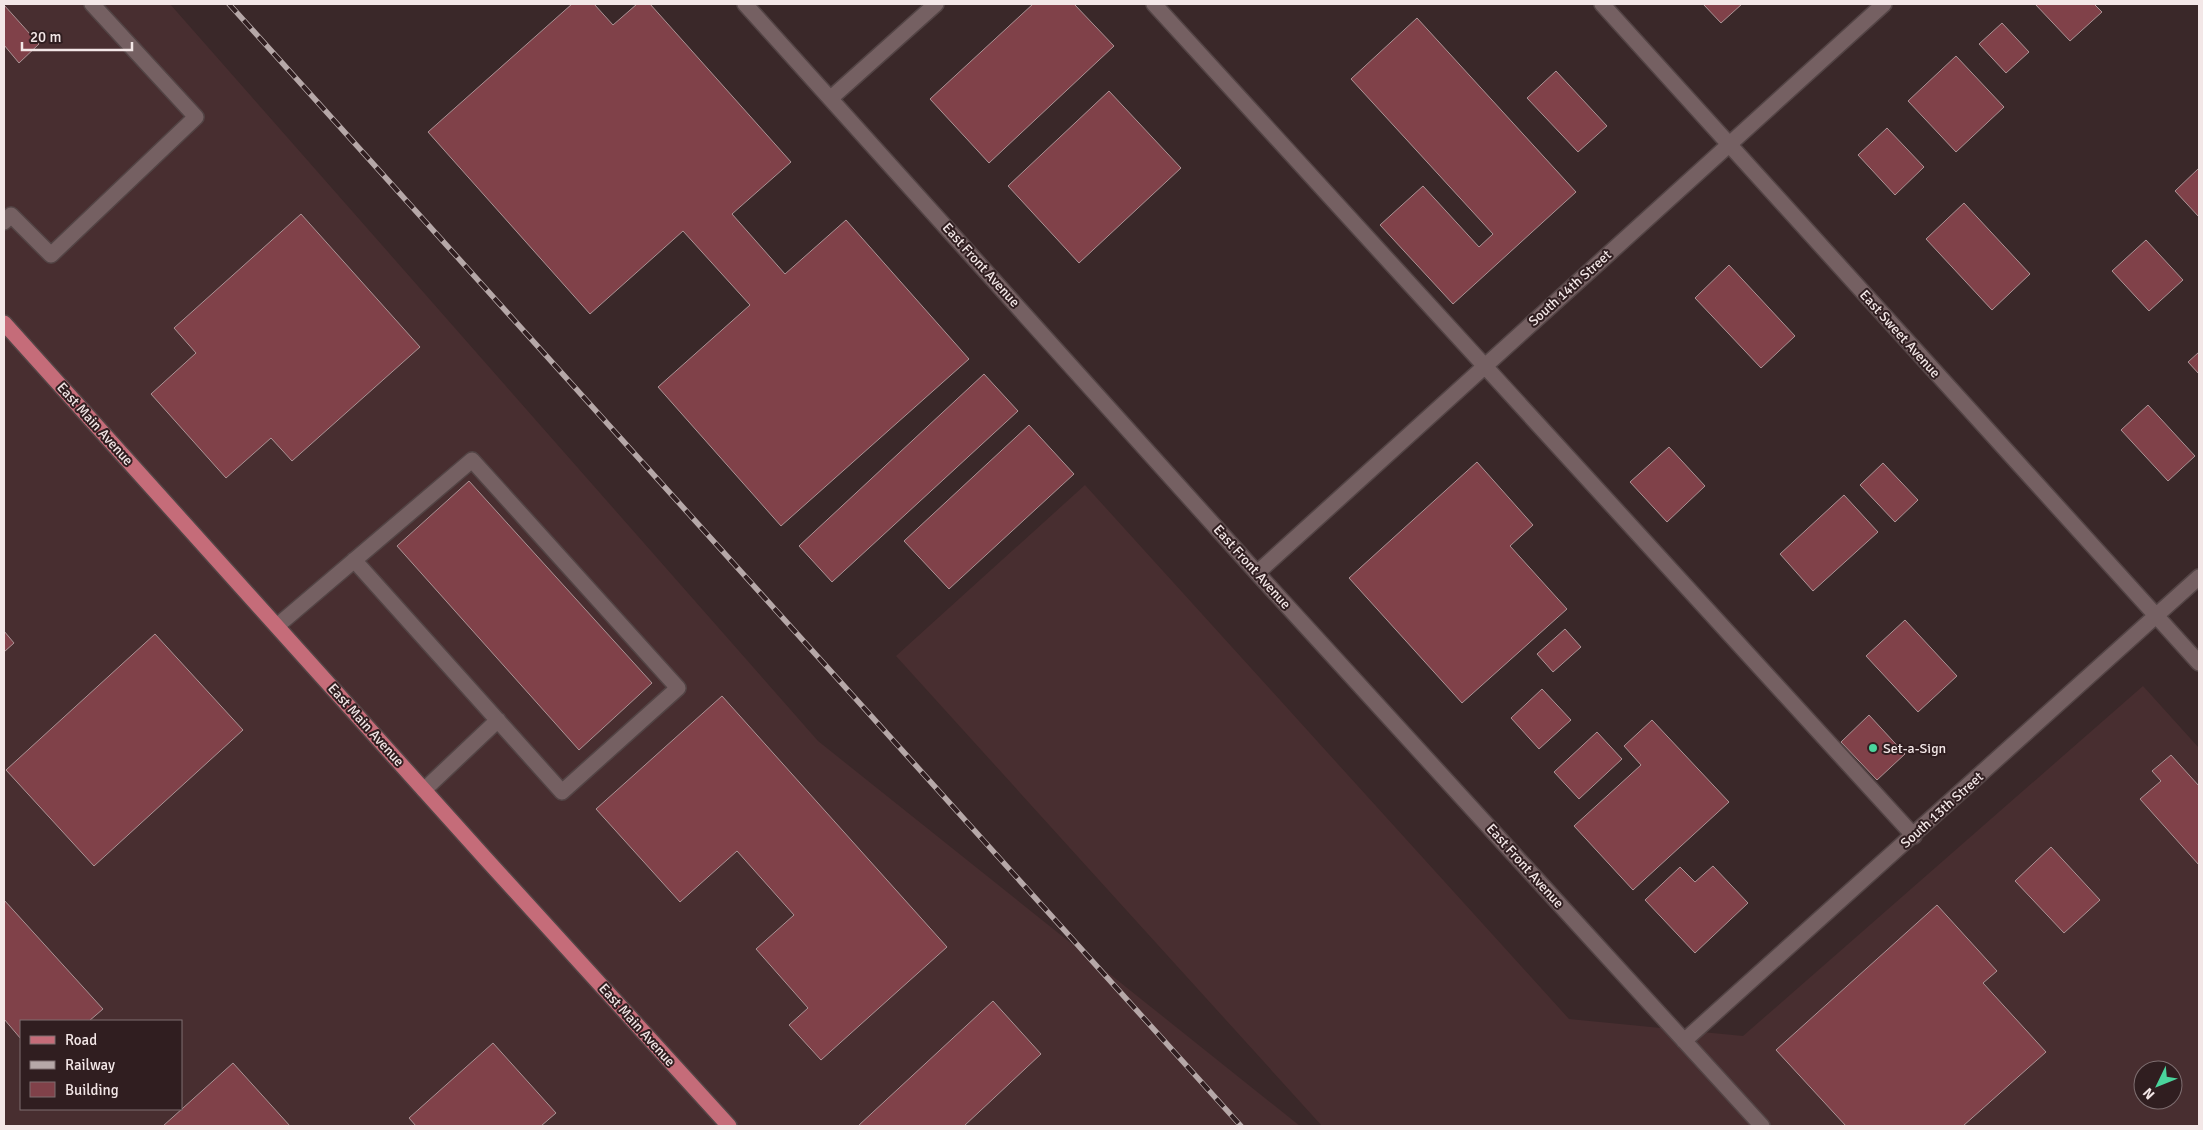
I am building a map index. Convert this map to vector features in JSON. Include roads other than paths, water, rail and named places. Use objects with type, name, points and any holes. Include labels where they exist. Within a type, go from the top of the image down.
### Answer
[{"type":"main road","name":"East Main Avenue","points":[[4,323],[729,1126]]},
{"type":"street","points":[[4,222],[11,215],[51,255],[196,117],[92,4]]},
{"type":"street","name":"East Front Avenue","points":[[746,4],[1258,573],[1762,1126]]},
{"type":"street","points":[[831,98],[936,4]]},
{"type":"street","points":[[1154,4],[1914,836]]},
{"type":"street","name":"East Sweet Avenue","points":[[1602,4],[2199,663]]},
{"type":"street","name":"South 14th Street","points":[[1258,573],[1483,366],[1884,4]]},
{"type":"street","points":[[277,626],[354,560],[472,460],[678,688],[562,792],[354,560]]},
{"type":"street","name":"South 13th Street","points":[[1684,1041],[1914,836],[2199,577]]},
{"type":"street","points":[[424,790],[498,720]]},
{"type":"railway","points":[[229,4],[1241,1126]]},
{"type":"place","name":"Set-a-Sign","points":[[1873,748]]}]
